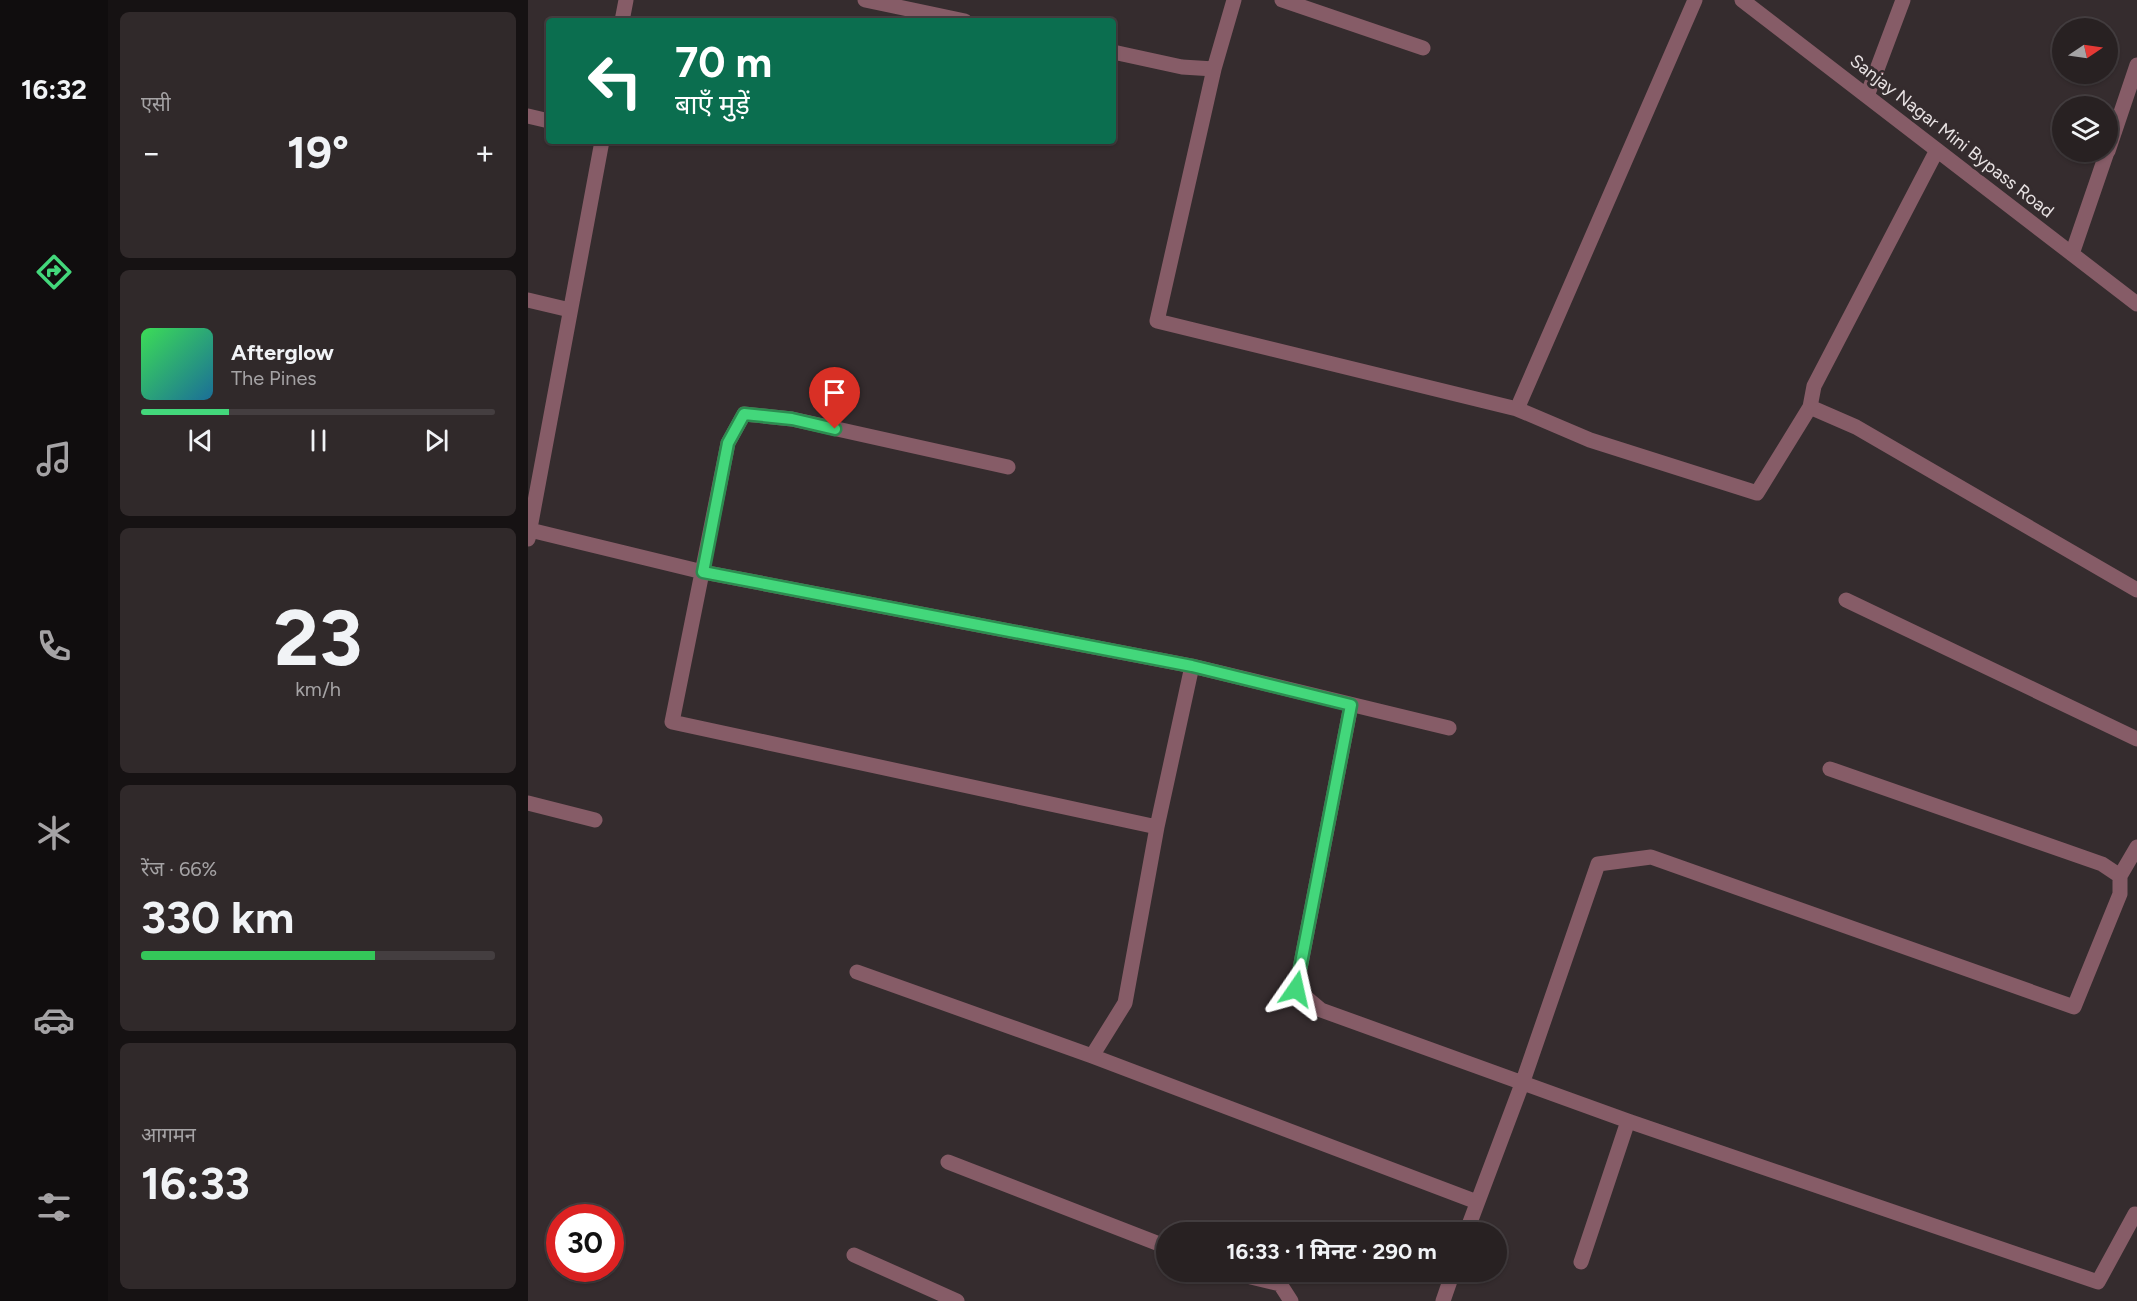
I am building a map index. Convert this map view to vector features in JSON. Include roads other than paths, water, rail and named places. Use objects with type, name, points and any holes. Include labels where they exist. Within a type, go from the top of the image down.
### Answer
[{"type":"street","points":[[623,18],[626,0]]},
{"type":"street","points":[[865,0],[950,18]]},
{"type":"street","points":[[1234,0],[1214,69],[1157,321],[1517,409],[1590,440],[1757,493],[1810,407],[1814,386],[1937,150]]},
{"type":"street","points":[[1282,0],[1423,48]]},
{"type":"street","points":[[1517,409],[1695,0]]},
{"type":"street","name":"Sanjay Nagar Mini Bypass Road","points":[[1742,0],[2137,304]]},
{"type":"street","points":[[1867,96],[1903,0]]},
{"type":"street","points":[[1116,53],[1182,67],[1214,69]]},
{"type":"street","points":[[2118,119],[2137,65]]},
{"type":"street","points":[[528,116],[546,120]]},
{"type":"street","points":[[601,144],[529,534],[703,572],[1192,666],[1449,728]]},
{"type":"street","points":[[2072,254],[2103,162]]},
{"type":"street","points":[[528,300],[570,310]]},
{"type":"street","points":[[1810,407],[1856,427],[2137,590]]},
{"type":"street","points":[[1008,467],[792,419],[744,414],[728,443],[672,722],[1156,827]]},
{"type":"street","points":[[1846,600],[2137,739]]},
{"type":"street","points":[[1092,1056],[1125,1003],[1156,827],[1192,666]]},
{"type":"street","points":[[1351,705],[1296,989],[1321,1010],[1522,1084],[2098,1282],[2135,1214],[2137,1215]]},
{"type":"street","points":[[1830,769],[2102,864],[2120,876]]},
{"type":"street","points":[[528,803],[595,820]]},
{"type":"street","points":[[1470,1222],[1522,1084],[1598,864],[1651,857],[2074,1007],[2120,894],[2120,876],[2137,847]]},
{"type":"street","points":[[856,972],[1092,1056],[1477,1202]]},
{"type":"street","points":[[1581,1262],[1628,1121]]},
{"type":"street","points":[[948,1162],[1156,1244]]},
{"type":"street","points":[[854,1255],[957,1301]]},
{"type":"street","points":[[1272,1282],[1280,1284],[1292,1301]]},
{"type":"street","points":[[1443,1301],[1450,1282]]}]
